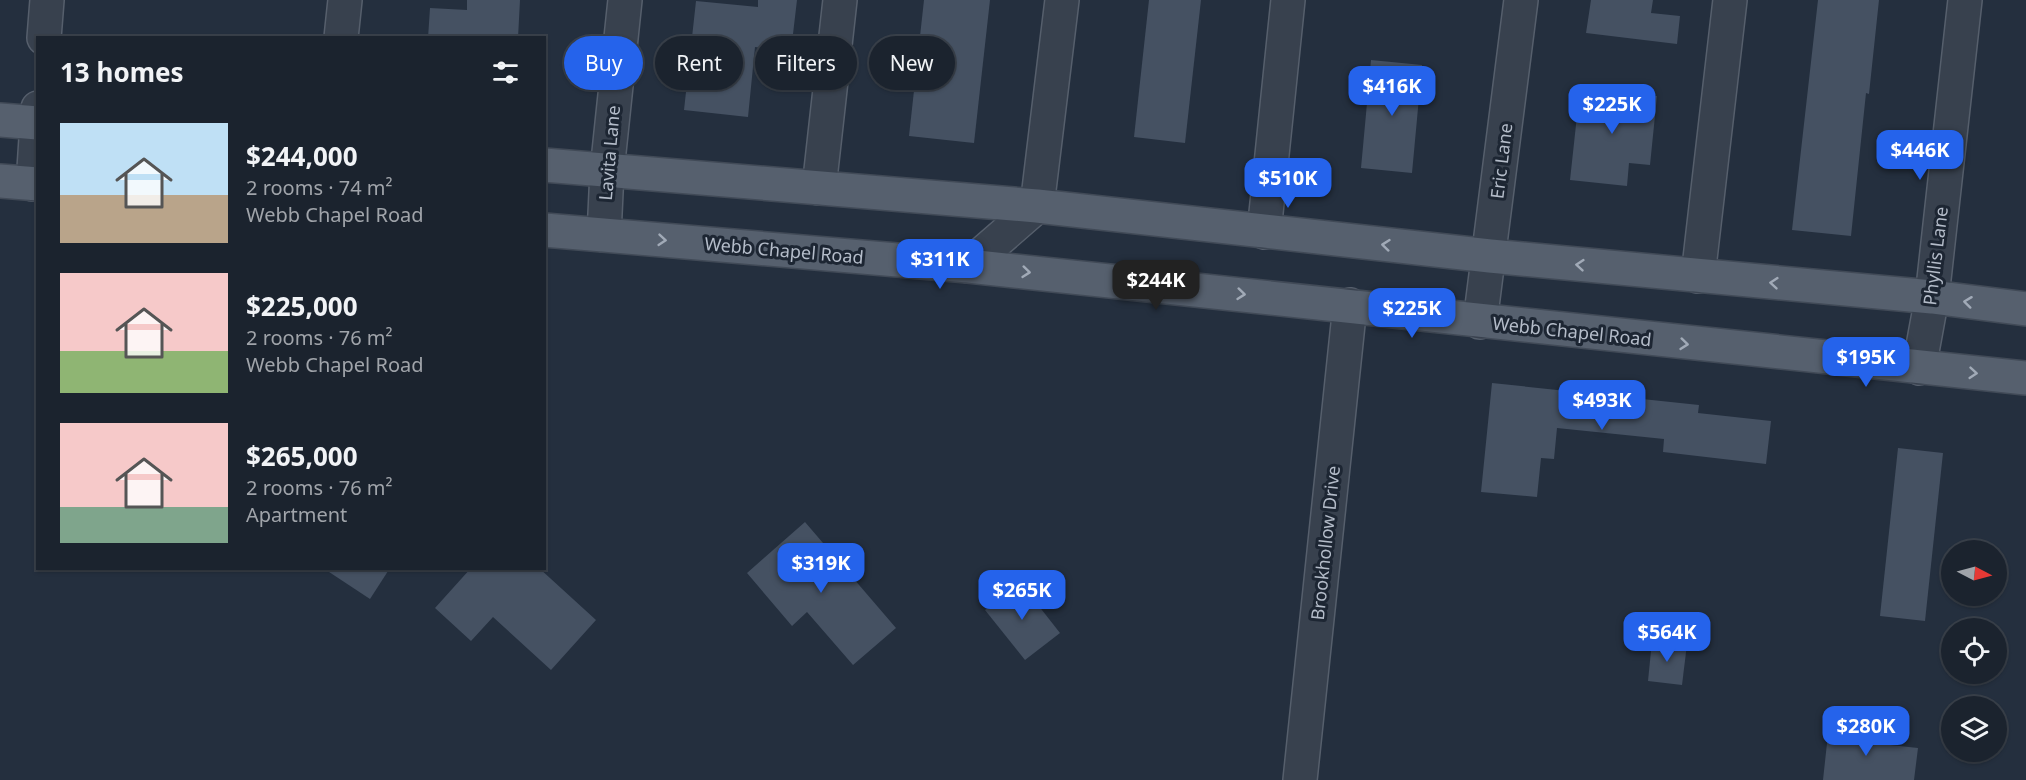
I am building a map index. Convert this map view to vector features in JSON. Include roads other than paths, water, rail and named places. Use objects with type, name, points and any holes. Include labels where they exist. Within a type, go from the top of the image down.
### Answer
[{"type":"main road","points":[[0,120],[36,118]]},
{"type":"main road","points":[[546,165],[1037,206],[1490,256],[1932,297],[2026,309]]},
{"type":"main road","points":[[0,181],[35,184]]},
{"type":"main road","name":"Webb Chapel Road","points":[[546,230],[968,266],[2026,378]]},
{"type":"street","points":[[44,36],[47,0]]},
{"type":"street","points":[[341,36],[345,0]]},
{"type":"street","name":"Lavita Lane","points":[[603,235],[607,171],[625,0]]},
{"type":"street","points":[[819,189],[840,0]]},
{"type":"street","points":[[968,266],[1037,206],[1062,0]]},
{"type":"street","points":[[1264,232],[1288,0]]},
{"type":"street","name":"Eric Lane","points":[[1480,322],[1521,0]]},
{"type":"street","points":[[1698,276],[1730,0]]},
{"type":"street","name":"Phyllis Lane","points":[[1919,368],[1932,297],[1965,0]]},
{"type":"street","points":[[35,184],[36,151]]},
{"type":"street","name":"Brookhollow Drive","points":[[1300,780],[1350,305]]}]
